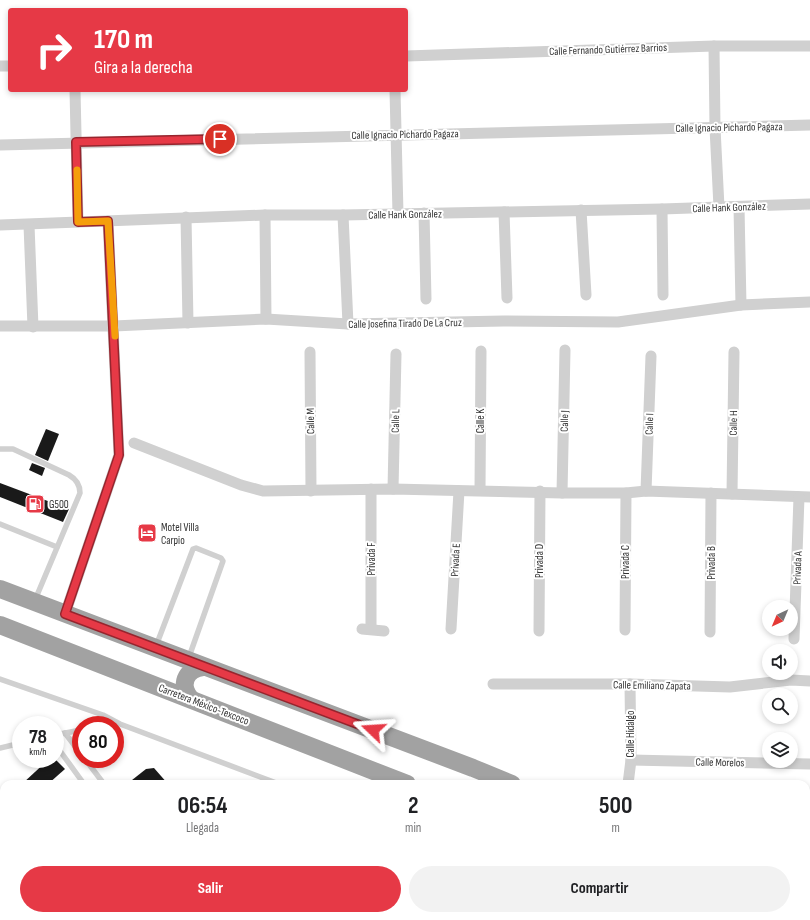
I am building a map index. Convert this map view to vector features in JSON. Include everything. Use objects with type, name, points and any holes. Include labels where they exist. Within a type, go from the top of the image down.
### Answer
[{"type":"highway","points":[[0,589],[162,652],[502,780]]},
{"type":"highway","name":"Carretera México-Texcoco","points":[[0,625],[398,780]]},
{"type":"highway","points":[[161,687],[171,683],[176,674],[176,663],[162,652]]},
{"type":"highway","points":[[191,699],[185,690],[185,678],[195,664]]},
{"type":"street","name":"Calle Fernando Gutiérrez Barrios","points":[[408,56],[714,46],[810,46]]},
{"type":"street","points":[[714,46],[715,128],[719,207]]},
{"type":"street","points":[[75,92],[78,222]]},
{"type":"street","points":[[395,92],[398,214]]},
{"type":"street","name":"Calle Ignacio Pichardo Pagaza","points":[[0,145],[396,134],[810,125]]},
{"type":"street","name":"Calle Hank González","points":[[0,225],[29,225],[186,217],[662,209],[810,204]]},
{"type":"street","points":[[740,207],[741,305]]},
{"type":"street","points":[[662,209],[664,294]]},
{"type":"street","points":[[581,210],[586,295]]},
{"type":"street","points":[[504,212],[507,298]]},
{"type":"street","points":[[424,213],[426,299]]},
{"type":"street","points":[[265,215],[266,319]]},
{"type":"street","points":[[343,215],[348,324]]},
{"type":"street","points":[[186,217],[188,322]]},
{"type":"street","points":[[65,614],[119,455],[108,221]]},
{"type":"street","points":[[29,225],[33,328]]},
{"type":"street","name":"Calle Josefina Tirado De La Cruz","points":[[0,326],[33,328],[114,326],[266,319],[348,324],[504,321],[618,322],[741,305],[810,302]]},
{"type":"street","name":"Calle J","points":[[562,492],[565,350]]},
{"type":"street","name":"Calle K","points":[[480,490],[481,351]]},
{"type":"street","name":"Calle M","points":[[310,352],[311,491]]},
{"type":"street","name":"Calle H","points":[[732,494],[734,352]]},
{"type":"street","name":"Calle L","points":[[394,489],[396,354]]},
{"type":"street","name":"Calle I","points":[[646,491],[651,356]]},
{"type":"street","points":[[134,443],[253,489],[263,491],[394,489],[626,493],[646,491],[805,497]]},
{"type":"street","name":"Privada F","points":[[371,489],[367,629],[384,631]]},
{"type":"street","name":"Privada E","points":[[451,629],[459,491]]},
{"type":"street","name":"Privada D","points":[[539,632],[540,491]]},
{"type":"street","name":"Privada C","points":[[625,630],[626,493]]},
{"type":"street","name":"Privada B","points":[[710,632],[711,493]]},
{"type":"street","name":"Privada A","points":[[794,639],[805,497]]},
{"type":"street","name":"Calle Emiliano Zapata","points":[[492,684],[630,684],[730,687],[791,680],[810,681]]},
{"type":"street","name":"Calle Hidalgo","points":[[628,780],[631,760],[630,684]]},
{"type":"street","name":"Calle Morelos","points":[[631,760],[810,764]]},
{"type":"lane","points":[[0,449],[13,450],[73,477],[79,485],[80,493],[34,603]]},
{"type":"lane","points":[[0,524],[57,547]]},
{"type":"lane","points":[[162,652],[193,550],[196,548],[202,550],[221,558],[223,561],[195,664]]},
{"type":"lane","points":[[0,679],[105,716]]},
{"type":"lane","points":[[124,728],[268,780]]},
{"type":"lane","points":[[72,732],[65,733],[72,742]]},
{"type":"lane","points":[[0,748],[12,745]]},
{"type":"lane","points":[[64,756],[81,780]]},
{"type":"lane","points":[[92,768],[101,780]]},
{"type":"building","name":"G500","points":[[46,429],[59,434],[48,461],[35,455]]},
{"type":"building","points":[[32,463],[45,468],[42,476],[29,470]]},
{"type":"building","name":"G500","points":[[0,483],[69,509],[63,522],[0,497]]},
{"type":"building","points":[[39,768],[65,769],[53,780],[26,780]]},
{"type":"building","points":[[154,768],[164,780],[132,780],[146,769]]},
{"type":"slow traffic","points":[[77,170],[78,222],[108,221],[115,336]]},
{"type":"place","name":"G500","points":[[35,504]]},
{"type":"place","name":"Motel Villa Carpio","points":[[147,533]]},
{"type":"route","points":[[220,139],[76,142],[78,222],[108,221],[119,455],[65,614],[373,730]]}]
